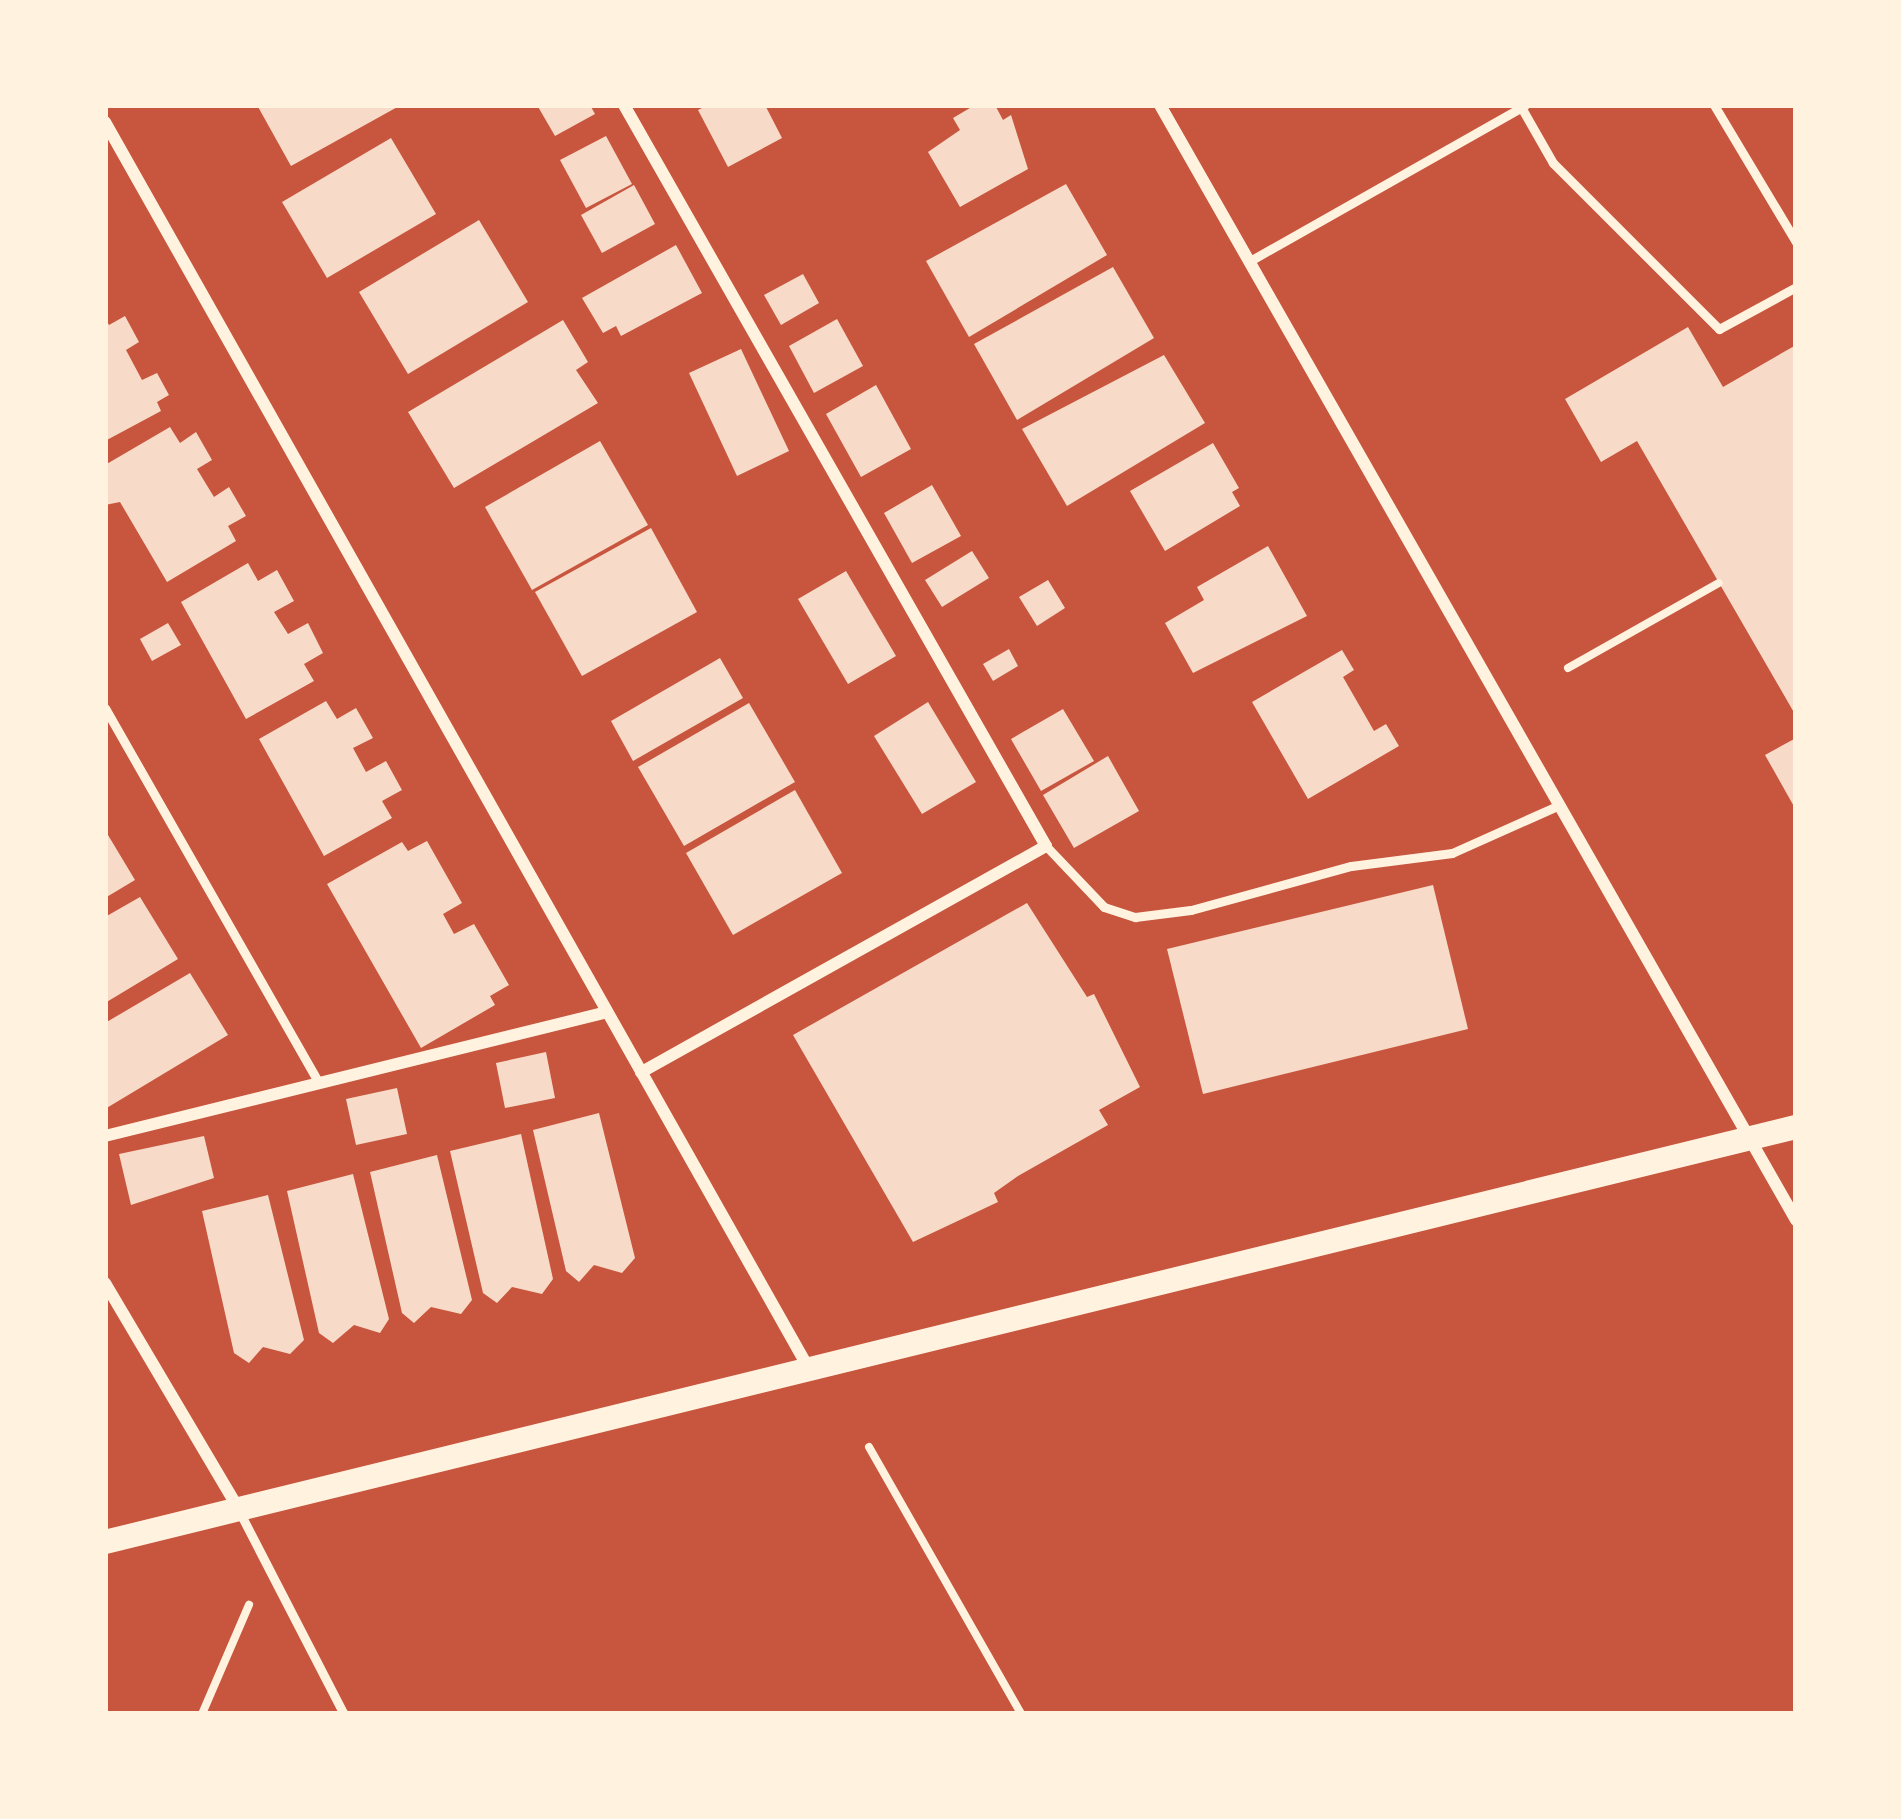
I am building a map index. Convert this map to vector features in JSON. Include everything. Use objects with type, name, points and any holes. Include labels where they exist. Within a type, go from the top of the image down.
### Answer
[{"type":"main road","points":[[105,1542],[1796,1127]]},
{"type":"street","points":[[624,105],[1046,846],[641,1072]]},
{"type":"street","points":[[1160,105],[1796,1220]]},
{"type":"street","points":[[105,122],[809,1369]]},
{"type":"street","points":[[105,1136],[608,1012]]},
{"type":"street","points":[[105,1282],[238,1509]]},
{"type":"lane","points":[[1714,105],[1796,242]]},
{"type":"lane","points":[[1248,262],[1523,106],[1552,163],[1718,329],[1796,287]]},
{"type":"lane","points":[[105,708],[320,1083]]},
{"type":"lane","points":[[1046,846],[1104,907],[1135,917],[1191,910],[1351,866],[1452,853],[1557,806]]},
{"type":"lane","points":[[238,1509],[344,1714]]},
{"type":"path","points":[[1568,668],[1719,583]]},
{"type":"path","points":[[869,1447],[1021,1714]]},
{"type":"path","points":[[202,1714],[249,1605]]},
{"type":"building","points":[[257,105],[401,105],[291,166]]},
{"type":"building","points":[[537,105],[590,105],[595,114],[555,136]]},
{"type":"building","points":[[708,105],[765,105],[782,138],[728,167],[698,110]]},
{"type":"building","points":[[975,105],[995,105],[1003,120],[1011,115],[1028,169],[960,207],[928,152],[960,130],[953,118]]},
{"type":"building","points":[[606,136],[632,184],[586,208],[560,160]]},
{"type":"building","points":[[391,138],[436,214],[327,278],[282,202]]},
{"type":"building","points":[[1066,184],[1107,255],[969,337],[926,261]]},
{"type":"building","points":[[634,185],[655,224],[602,253],[581,215]]},
{"type":"building","points":[[479,220],[528,302],[408,374],[359,292]]},
{"type":"building","points":[[676,245],[702,293],[621,336],[616,326],[603,333],[582,298]]},
{"type":"building","points":[[1113,267],[1154,338],[1017,420],[974,344]]},
{"type":"building","points":[[803,274],[819,303],[781,325],[764,295]]},
{"type":"building","points":[[125,316],[139,342],[126,350],[142,380],[157,373],[169,395],[157,402],[161,411],[105,441],[105,318],[109,325]]},
{"type":"building","points":[[837,319],[863,366],[814,393],[789,346]]},
{"type":"building","points":[[563,320],[588,362],[576,370],[598,403],[454,488],[408,412]]},
{"type":"building","points":[[1688,327],[1723,387],[1796,345],[1796,716],[1637,441],[1601,462],[1565,399]]},
{"type":"building","points":[[741,349],[789,451],[737,476],[689,373]]},
{"type":"building","points":[[1164,355],[1205,423],[1067,506],[1022,429]]},
{"type":"building","points":[[876,385],[911,449],[861,477],[826,414]]},
{"type":"building","points":[[170,427],[180,443],[196,432],[212,460],[197,469],[214,497],[229,487],[246,516],[228,526],[236,541],[167,582],[120,502],[105,505],[105,465]]},
{"type":"building","points":[[600,441],[648,525],[532,590],[485,507]]},
{"type":"building","points":[[1213,443],[1239,488],[1232,492],[1240,506],[1165,551],[1130,491]]},
{"type":"building","points":[[932,485],[961,536],[912,563],[884,513]]},
{"type":"building","points":[[651,528],[697,612],[582,676],[535,592]]},
{"type":"building","points":[[1268,546],[1307,616],[1193,673],[1165,623],[1204,600],[1197,587]]},
{"type":"building","points":[[972,551],[989,578],[942,607],[925,580]]},
{"type":"building","points":[[248,563],[258,581],[277,570],[294,601],[274,612],[288,634],[308,623],[323,653],[304,664],[314,681],[246,719],[181,602]]},
{"type":"building","points":[[846,571],[896,656],[848,684],[798,599]]},
{"type":"building","points":[[1048,580],[1065,608],[1037,626],[1019,597]]},
{"type":"building","points":[[168,623],[181,645],[152,661],[140,639]]},
{"type":"building","points":[[1009,649],[1018,666],[993,681],[983,664]]},
{"type":"building","points":[[1342,650],[1354,670],[1343,677],[1374,731],[1386,724],[1399,746],[1308,799],[1252,702]]},
{"type":"building","points":[[720,658],[743,698],[633,761],[611,721]]},
{"type":"building","points":[[326,701],[337,719],[356,708],[373,738],[353,748],[366,772],[386,761],[402,790],[382,801],[392,818],[324,856],[259,739]]},
{"type":"building","points":[[928,702],[976,782],[922,814],[874,736]]},
{"type":"building","points":[[749,703],[795,782],[684,846],[638,767]]},
{"type":"building","points":[[1063,709],[1094,761],[1041,791],[1011,739]]},
{"type":"building","points":[[1796,738],[1796,810],[1765,755]]},
{"type":"building","points":[[1108,756],[1139,811],[1074,848],[1043,795]]},
{"type":"building","points":[[795,790],[842,873],[733,935],[686,853]]},
{"type":"building","points":[[105,830],[135,880],[105,898]]},
{"type":"building","points":[[427,841],[462,903],[443,914],[454,934],[474,924],[509,985],[490,996],[495,1005],[421,1048],[327,884],[402,842],[408,851]]},
{"type":"building","points":[[1433,885],[1468,1029],[1203,1094],[1167,949]]},
{"type":"building","points":[[140,897],[178,959],[105,1003],[105,917]]},
{"type":"building","points":[[1027,903],[1087,997],[1094,994],[1140,1087],[1099,1110],[1108,1125],[994,1193],[998,1202],[913,1242],[793,1035]]},
{"type":"building","points":[[190,973],[228,1035],[105,1109],[105,1023]]},
{"type":"building","points":[[546,1052],[555,1098],[505,1108],[496,1063]]},
{"type":"building","points":[[397,1088],[407,1134],[356,1145],[346,1099]]},
{"type":"building","points":[[599,1113],[635,1258],[622,1273],[594,1265],[579,1282],[566,1271],[533,1130]]},
{"type":"building","points":[[521,1134],[553,1279],[542,1294],[512,1287],[497,1303],[483,1293],[450,1151]]},
{"type":"building","points":[[204,1136],[214,1178],[131,1205],[119,1154]]},
{"type":"building","points":[[437,1155],[472,1300],[461,1314],[431,1307],[414,1323],[402,1313],[370,1172]]},
{"type":"building","points":[[353,1174],[389,1319],[380,1333],[354,1325],[333,1343],[319,1333],[287,1191]]},
{"type":"building","points":[[268,1195],[304,1340],[290,1354],[263,1347],[249,1363],[234,1353],[202,1211]]}]
